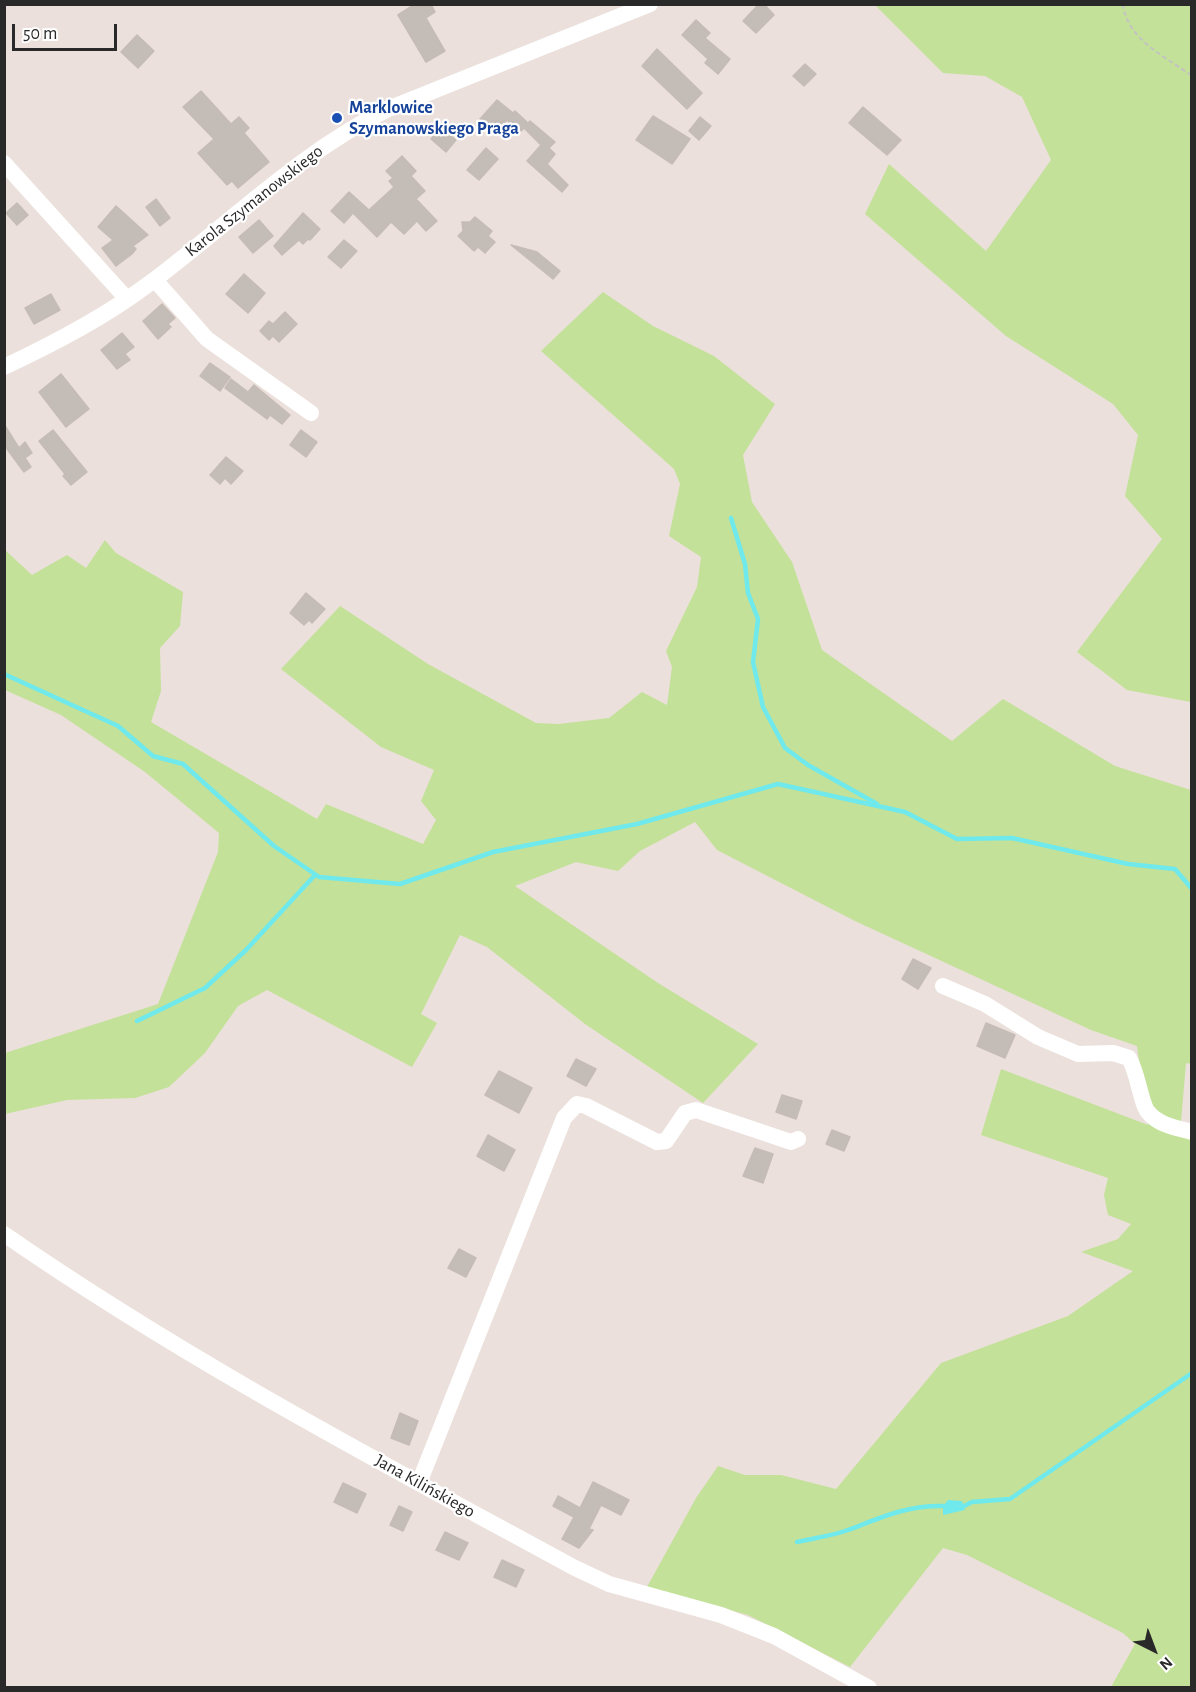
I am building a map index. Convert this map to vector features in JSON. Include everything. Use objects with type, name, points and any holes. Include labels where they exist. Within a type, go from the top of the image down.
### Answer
[{"type":"street","name":"Karola Szymanowskiego","points":[[4,367],[90,323],[127,299],[317,150],[359,123],[388,109],[650,4]]},
{"type":"street","points":[[4,164],[127,299]]},
{"type":"street","points":[[154,280],[207,339],[311,413]]},
{"type":"street","points":[[943,986],[985,1004],[1038,1037],[1078,1054],[1113,1053],[1129,1058],[1137,1071],[1147,1112],[1162,1123],[1191,1132]]},
{"type":"street","points":[[419,1483],[564,1118],[577,1104],[605,1115],[657,1142],[666,1141],[686,1113],[696,1110],[791,1142],[798,1139]]},
{"type":"street","name":"Jana Kilińskiego","points":[[4,1234],[142,1326],[291,1413],[591,1576],[653,1598],[721,1615],[801,1649],[869,1688]]},
{"type":"path","points":[[1123,4],[1127,26],[1137,37],[1191,76]]},
{"type":"green space","points":[[875,5],[1191,5],[1191,702],[1127,690],[1077,652],[1162,539],[1125,496],[1138,435],[1113,404],[1006,336],[865,214],[889,164],[986,251],[1051,160],[1022,97],[985,76],[943,73]]},
{"type":"green space","points":[[603,292],[653,326],[714,356],[775,404],[743,455],[752,502],[792,562],[822,650],[952,741],[1003,699],[1115,766],[1191,790],[1192,1064],[1186,1063],[1181,1122],[1192,1125],[1191,1687],[1111,1687],[1135,1644],[1123,1633],[967,1555],[943,1548],[850,1667],[748,1615],[647,1587],[696,1498],[718,1466],[745,1475],[781,1475],[836,1489],[941,1363],[1068,1316],[1133,1271],[1081,1252],[1118,1239],[1131,1224],[1108,1215],[1104,1195],[1108,1178],[981,1135],[1001,1069],[1148,1125],[1137,1046],[1091,1030],[855,921],[717,850],[695,822],[640,851],[618,871],[576,862],[515,886],[658,983],[758,1044],[703,1103],[585,1024],[487,947],[460,935],[421,1014],[437,1023],[412,1067],[267,990],[238,1006],[205,1053],[169,1087],[135,1098],[67,1100],[5,1114],[5,1053],[158,1004],[218,852],[219,833],[145,772],[61,715],[5,690],[4,549],[32,575],[67,555],[86,568],[105,540],[116,553],[183,592],[180,626],[160,648],[161,691],[151,722],[317,819],[326,804],[423,844],[436,820],[421,801],[434,770],[381,747],[281,669],[340,606],[428,664],[536,723],[559,724],[609,718],[642,692],[667,705],[672,667],[666,651],[697,587],[701,557],[669,536],[680,484],[674,469],[541,351]]},
{"type":"water","points":[[948,1500],[962,1501],[965,1510],[943,1515],[943,1506]]},
{"type":"building","points":[[415,4],[431,4],[435,12],[426,18],[445,51],[426,62],[398,15]]},
{"type":"building","points":[[759,4],[764,4],[774,15],[756,33],[743,21]]},
{"type":"building","points":[[696,20],[710,33],[705,38],[730,59],[718,74],[705,63],[708,59],[682,35]]},
{"type":"building","points":[[137,35],[154,51],[138,68],[121,52]]},
{"type":"building","points":[[657,49],[702,93],[687,109],[642,66]]},
{"type":"building","points":[[805,64],[816,74],[804,86],[793,76]]},
{"type":"building","points":[[201,91],[231,124],[239,117],[249,128],[244,133],[269,162],[238,188],[232,181],[227,185],[198,153],[214,139],[183,107]]},
{"type":"building","points":[[497,100],[513,113],[515,111],[528,123],[530,121],[555,142],[549,148],[555,154],[547,164],[568,185],[562,192],[527,161],[541,145],[524,128],[520,132],[507,120],[496,133],[480,119]]},
{"type":"building","points":[[863,107],[901,140],[887,155],[849,123]]},
{"type":"building","points":[[653,116],[690,139],[672,164],[636,140]]},
{"type":"building","points":[[700,117],[711,126],[699,140],[689,131]]},
{"type":"building","points":[[441,127],[456,140],[446,152],[431,139]]},
{"type":"building","points":[[486,148],[498,159],[479,180],[467,170]]},
{"type":"building","points":[[402,156],[416,171],[411,176],[425,191],[416,199],[437,221],[426,231],[417,221],[404,234],[391,222],[377,237],[353,213],[344,223],[331,211],[349,192],[369,210],[394,187],[389,181],[393,178],[386,171]]},
{"type":"building","points":[[156,199],[170,218],[160,226],[146,207]]},
{"type":"building","points":[[17,203],[28,215],[17,225],[6,213]]},
{"type":"building","points":[[116,206],[148,235],[133,246],[136,249],[132,254],[116,266],[102,248],[113,240],[98,227]]},
{"type":"building","points":[[303,213],[320,229],[310,240],[308,239],[303,244],[299,240],[282,255],[274,246]]},
{"type":"building","points":[[475,217],[492,231],[488,236],[495,242],[485,253],[478,247],[474,251],[458,236],[463,231],[462,222],[470,222]]},
{"type":"building","points":[[259,220],[273,236],[253,253],[239,237]]},
{"type":"building","points":[[344,240],[357,251],[341,268],[328,257]]},
{"type":"building","points":[[511,245],[537,252],[560,271],[553,279]]},
{"type":"building","points":[[244,274],[265,293],[248,313],[226,294]]},
{"type":"building","points":[[51,294],[60,310],[34,324],[25,308]]},
{"type":"building","points":[[162,304],[175,318],[168,324],[171,327],[158,339],[143,321]]},
{"type":"building","points":[[285,312],[297,324],[279,342],[273,336],[269,340],[260,331],[269,321],[273,324]]},
{"type":"building","points":[[122,333],[134,347],[125,354],[130,360],[117,369],[101,350]]},
{"type":"building","points":[[210,363],[230,377],[220,391],[200,376]]},
{"type":"building","points":[[61,374],[89,409],[66,427],[39,392]]},
{"type":"building","points":[[231,379],[248,392],[254,385],[290,415],[282,424],[270,415],[267,419],[225,388]]},
{"type":"building","points":[[4,424],[19,448],[25,442],[32,453],[25,458],[31,467],[24,472],[4,445]]},
{"type":"building","points":[[53,430],[87,472],[71,485],[39,441]]},
{"type":"building","points":[[301,430],[317,442],[306,457],[290,445]]},
{"type":"building","points":[[226,457],[243,471],[231,484],[225,478],[220,484],[210,475]]},
{"type":"building","points":[[306,593],[325,609],[312,623],[309,620],[304,625],[290,613]]},
{"type":"building","points":[[913,959],[931,968],[918,989],[902,979]]},
{"type":"building","points":[[986,1023],[1015,1035],[1005,1058],[977,1046]]},
{"type":"building","points":[[576,1059],[596,1069],[586,1086],[567,1076]]},
{"type":"building","points":[[499,1071],[532,1088],[519,1113],[485,1095]]},
{"type":"building","points":[[782,1095],[802,1101],[796,1119],[776,1112]]},
{"type":"building","points":[[832,1130],[850,1137],[844,1151],[826,1144]]},
{"type":"building","points":[[488,1135],[515,1150],[504,1171],[477,1156]]},
{"type":"building","points":[[755,1148],[773,1154],[763,1183],[743,1176]]},
{"type":"building","points":[[459,1249],[476,1258],[466,1277],[448,1268]]},
{"type":"building","points":[[400,1413],[418,1421],[409,1445],[391,1438]]},
{"type":"building","points":[[593,1482],[629,1500],[621,1515],[601,1505],[589,1529],[593,1530],[579,1548],[562,1539],[574,1517],[553,1506],[558,1496],[580,1508]]},
{"type":"building","points":[[343,1483],[366,1494],[357,1513],[334,1502]]},
{"type":"building","points":[[399,1506],[412,1512],[403,1531],[390,1525]]},
{"type":"building","points":[[445,1532],[468,1543],[459,1560],[436,1550]]},
{"type":"building","points":[[502,1560],[524,1570],[516,1587],[494,1577]]},
{"type":"waterway","points":[[731,518],[745,564],[748,593],[758,619],[753,662],[763,707],[785,748],[808,765],[877,804]]},
{"type":"waterway","points":[[4,674],[118,726],[153,756],[183,764],[274,846],[319,877],[400,884],[493,852],[637,824],[778,784],[905,812],[957,839],[1012,838],[1128,864],[1175,869],[1192,889]]},
{"type":"waterway","points":[[137,1021],[205,988],[246,950],[315,875]]},
{"type":"waterway","points":[[964,1506],[972,1502],[1010,1499],[1192,1373]]},
{"type":"waterway","points":[[797,1542],[842,1532],[906,1510],[943,1506]]},
{"type":"place","name":"Marklowice Szymanowskiego Praga","points":[[337,118]]}]
